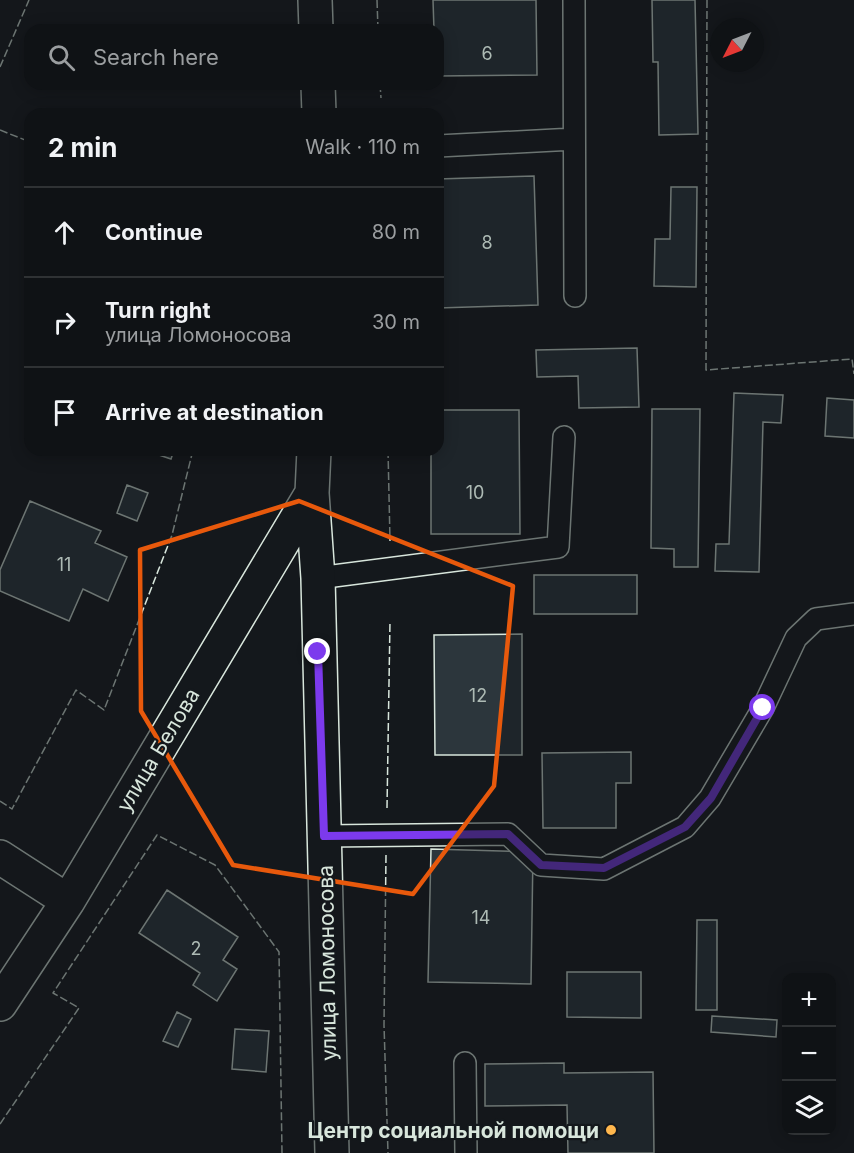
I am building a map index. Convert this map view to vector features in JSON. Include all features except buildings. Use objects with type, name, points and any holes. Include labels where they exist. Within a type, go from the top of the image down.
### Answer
[{"type":"street","points":[[315,0],[316,24]]},
{"type":"street","points":[[318,90],[318,108]]},
{"type":"street","name":"улица Ломоносова","points":[[314,456],[312,493],[318,578],[332,1153]]},
{"type":"street","name":"улица Белова","points":[[0,1004],[68,901],[312,493]]},
{"type":"street","points":[[0,857],[68,901]]},
{"type":"lane","points":[[574,0],[575,296]]},
{"type":"lane","points":[[444,146],[574,139]]},
{"type":"lane","points":[[318,578],[558,547],[564,437]]},
{"type":"lane","points":[[324,836],[508,834],[541,865],[604,868],[685,827],[711,798],[763,708],[796,638],[816,619],[854,614]]},
{"type":"lane","points":[[465,1063],[466,1153]]},
{"type":"highlighted area","points":[[299,501],[513,586],[494,786],[413,894],[233,865],[141,711],[140,550]]},
{"type":"fence","points":[[0,67],[29,0]]},
{"type":"fence","points":[[377,0],[378,24]]},
{"type":"fence","points":[[707,0],[706,370],[852,359],[854,374]]},
{"type":"fence","points":[[380,90],[381,98]]},
{"type":"fence","points":[[0,130],[24,140]]},
{"type":"fence","points":[[0,801],[12,809],[76,690],[104,710],[172,535],[192,456]]},
{"type":"fence","points":[[388,456],[390,541]]},
{"type":"fence","points":[[387,808],[390,621]]},
{"type":"fence","points":[[0,1124],[79,1008],[53,993],[157,835],[215,865],[279,952],[282,1153]]},
{"type":"fence","points":[[386,855],[384,1025],[388,1153]]},
{"type":"place","name":"Центр социальной помощи","points":[[611,1130]]},
{"type":"route","points":[[318,652],[324,836],[508,834],[541,865],[604,868],[685,827],[711,798],[763,708]]}]
